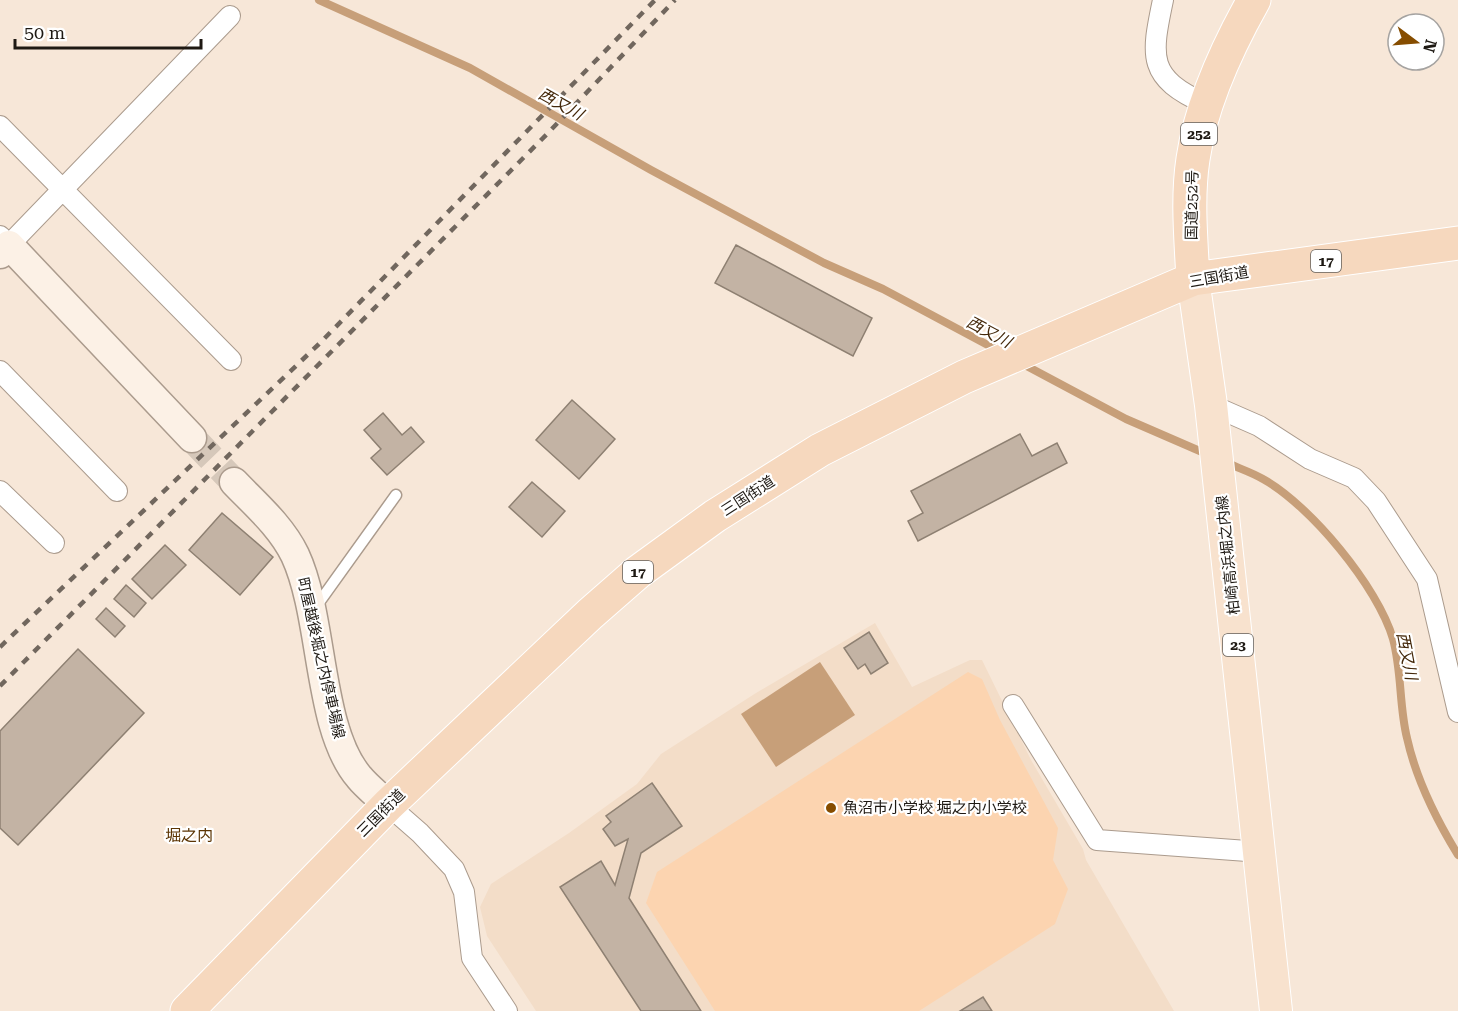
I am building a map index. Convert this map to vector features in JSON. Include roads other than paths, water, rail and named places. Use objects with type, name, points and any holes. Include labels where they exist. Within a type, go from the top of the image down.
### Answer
[{"type":"highway","name":"国道252号","points":[[1193,279],[1190,214],[1193,160],[1206,105],[1254,0]]},
{"type":"highway","name":"三国街道","points":[[187,1011],[388,805],[638,572],[716,516],[820,450],[964,377],[1193,279],[1458,243]]},
{"type":"main road","points":[[3,245],[192,438]]},
{"type":"main road","name":"柏崎高浜堀之内線","points":[[1193,279],[1211,405],[1261,852],[1276,1011]]},
{"type":"main road","name":"町屋越後堀之内停車場線","points":[[234,482],[279,529],[290,546],[313,611],[335,731],[358,776],[388,805]]},
{"type":"street","points":[[1163,0],[1154,45],[1161,75],[1183,94],[1206,105]]},
{"type":"street","points":[[3,245],[64,188],[230,16]]},
{"type":"street","points":[[0,126],[64,188],[231,360]]},
{"type":"street","points":[[0,371],[117,490]]},
{"type":"street","points":[[1211,405],[1259,426],[1310,459],[1354,478],[1376,501],[1427,579],[1458,712]]},
{"type":"street","points":[[0,491],[54,543]]},
{"type":"street","points":[[1013,705],[1097,840],[1261,852]]},
{"type":"street","points":[[388,805],[420,833],[454,869],[464,892],[472,958],[507,1011]]},
{"type":"lane","points":[[313,611],[396,495]]},
{"type":"waterway","name":"西又川","points":[[319,0],[470,68],[651,170],[824,263],[883,289],[999,351]]},
{"type":"waterway","name":"西又川","points":[[1021,363],[1126,419],[1209,455]]},
{"type":"waterway","name":"西又川","points":[[1225,462],[1263,479],[1301,508],[1340,549],[1373,596],[1393,639],[1398,664],[1404,726],[1416,769],[1435,813],[1458,855]]},
{"type":"tunnel","points":[[192,438],[234,482]]},
{"type":"railway","points":[[0,647],[319,344],[655,0]]},
{"type":"railway","points":[[0,686],[548,133],[675,0]]},
{"type":"place","name":"魚沼市小学校 堀之内小学校","points":[[831,808]]},
{"type":"district","name":"堀之内","points":[[189,835]]}]
